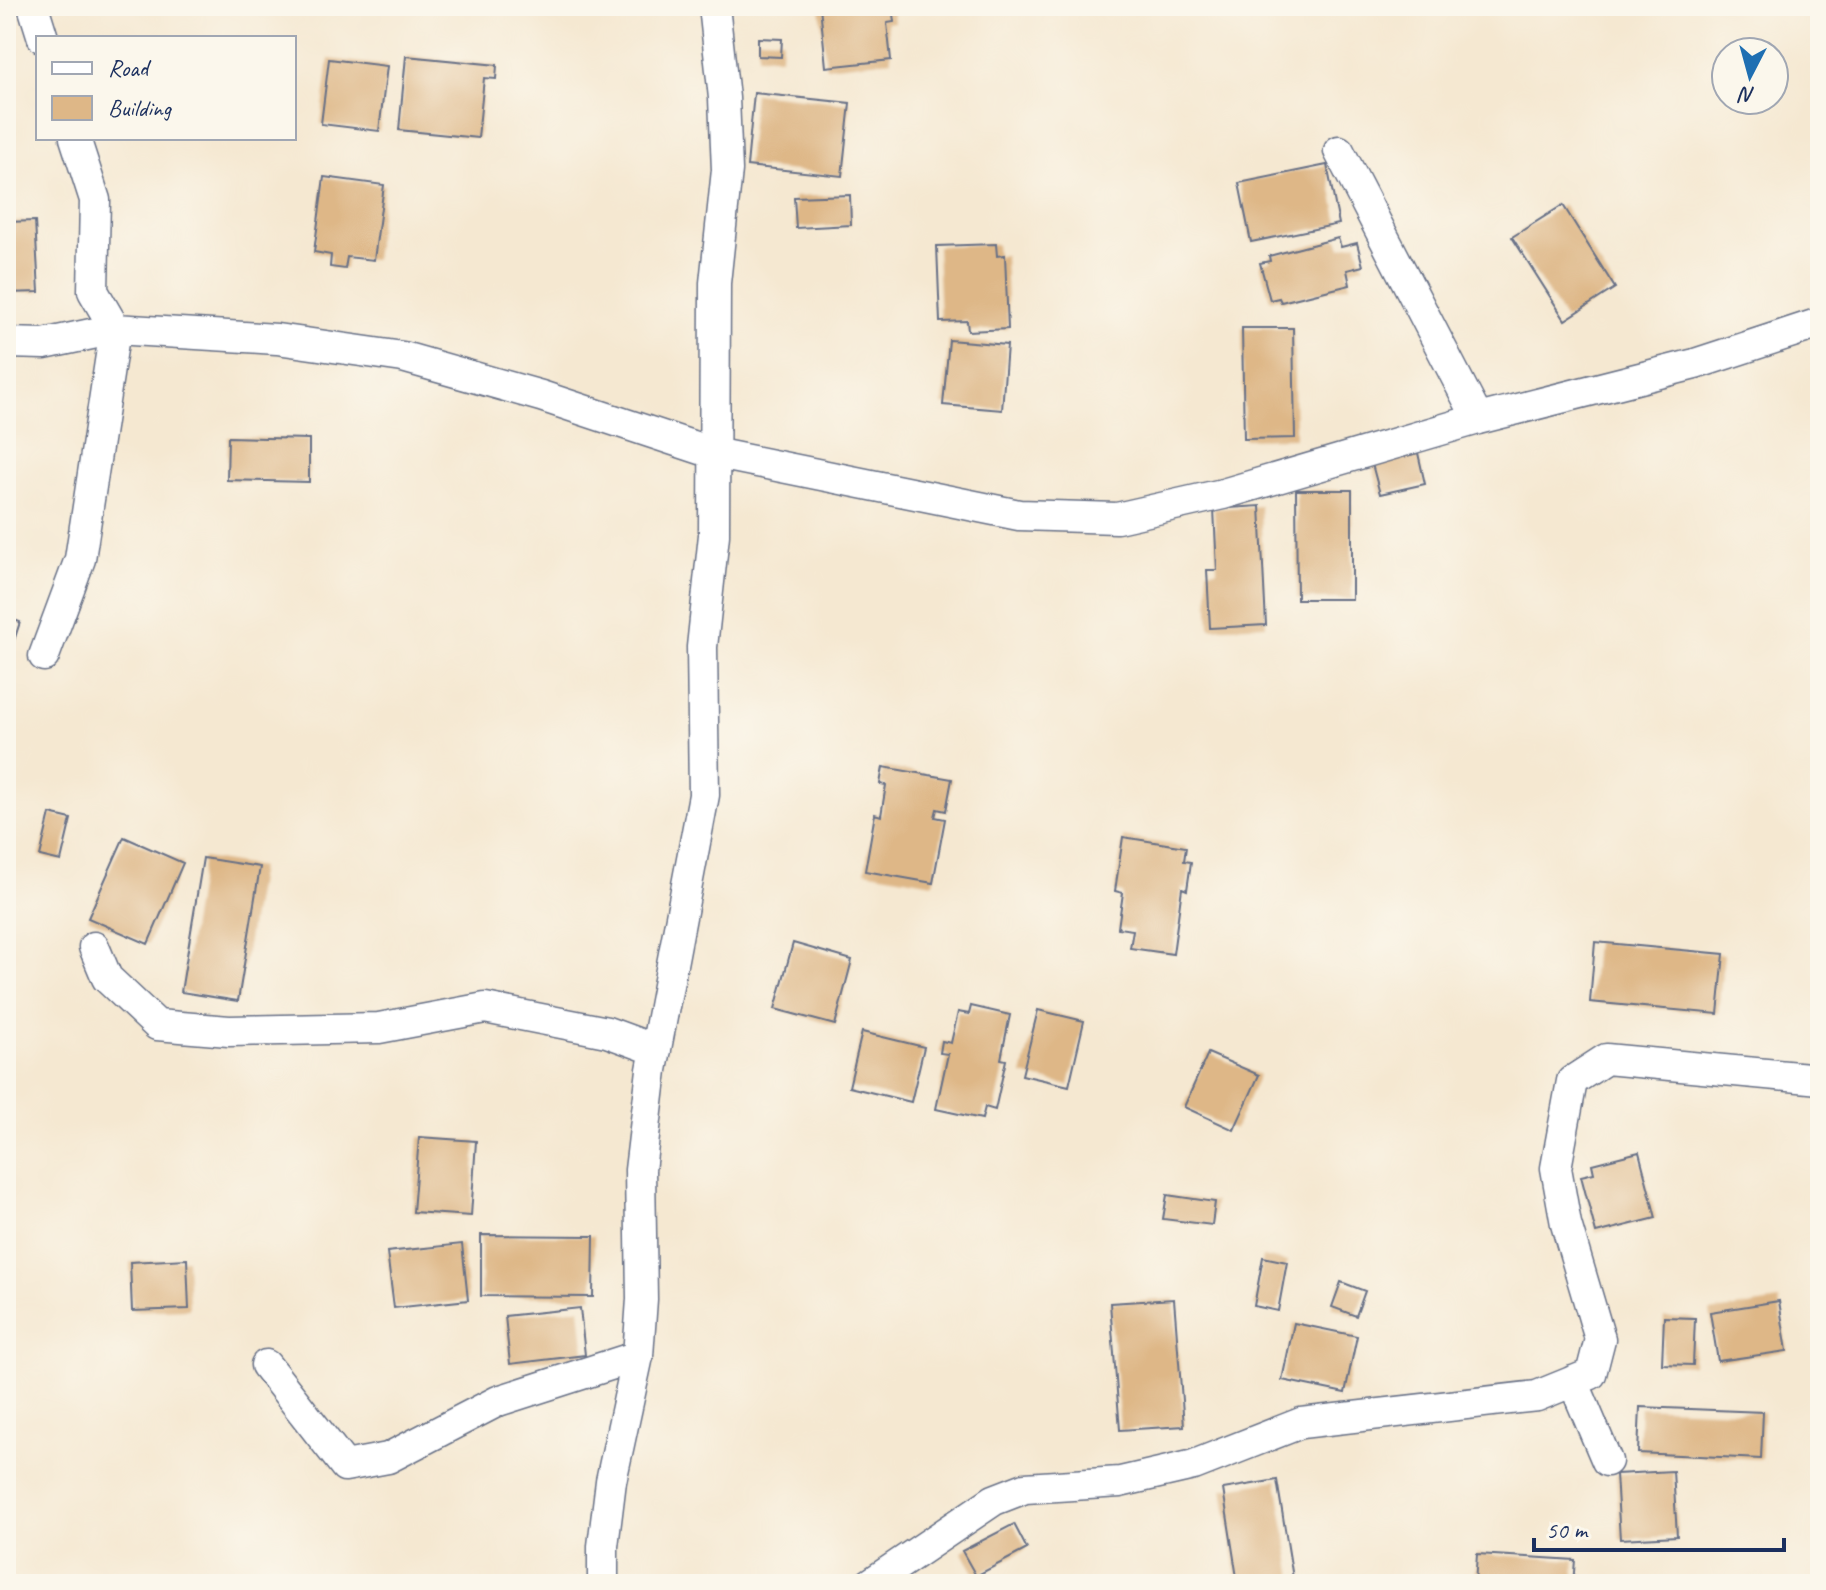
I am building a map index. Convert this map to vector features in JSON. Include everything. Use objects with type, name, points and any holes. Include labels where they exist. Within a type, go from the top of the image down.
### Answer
[{"type":"street","points":[[33,6],[42,36]]},
{"type":"street","points":[[603,1584],[603,1546],[611,1481],[638,1356],[642,1299],[640,1170],[656,1050],[704,795],[702,647],[714,535],[715,283],[727,170],[724,98],[714,6]]},
{"type":"street","points":[[44,656],[80,559],[115,329],[93,291],[95,200],[76,140]]},
{"type":"street","points":[[1339,151],[1478,419]]},
{"type":"street","points":[[6,343],[44,344],[115,329],[277,339],[403,357],[541,396],[713,453],[1019,515],[1117,518],[1223,494],[1478,419],[1695,364],[1820,323]]},
{"type":"street","points":[[94,947],[107,978],[157,1025],[229,1031],[379,1028],[485,1008],[607,1032],[656,1050]]},
{"type":"street","points":[[870,1584],[994,1500],[1025,1488],[1120,1482],[1194,1465],[1301,1423],[1537,1396],[1591,1374],[1600,1339],[1566,1224],[1556,1168],[1572,1081],[1606,1059],[1820,1079]]},
{"type":"street","points":[[266,1365],[345,1466],[388,1458],[498,1401],[638,1356]]},
{"type":"street","points":[[1573,1381],[1607,1461]]},
{"type":"building","points":[[820,6],[892,6],[894,22],[887,23],[891,60],[826,67]]},
{"type":"building","points":[[758,38],[782,39],[781,57],[758,56]]},
{"type":"building","points":[[406,56],[497,65],[496,79],[484,78],[478,138],[399,130]]},
{"type":"building","points":[[329,59],[387,66],[379,131],[321,124]]},
{"type":"building","points":[[754,93],[850,103],[842,176],[747,166]]},
{"type":"building","points":[[1327,165],[1339,224],[1251,242],[1239,183]]},
{"type":"building","points":[[324,177],[384,185],[374,260],[347,257],[345,269],[330,267],[331,255],[314,252]]},
{"type":"building","points":[[850,195],[851,225],[796,228],[794,197]]},
{"type":"building","points":[[1563,205],[1615,288],[1565,320],[1512,237]]},
{"type":"building","points":[[35,221],[39,292],[6,293],[6,222]]},
{"type":"building","points":[[1338,238],[1341,247],[1357,243],[1363,266],[1347,270],[1350,285],[1281,302],[1279,298],[1270,300],[1260,263],[1270,261],[1269,256]]},
{"type":"building","points":[[996,244],[997,256],[1005,255],[1008,329],[968,331],[967,321],[940,322],[937,246]]},
{"type":"building","points":[[1242,328],[1293,328],[1295,438],[1244,439]]},
{"type":"building","points":[[949,340],[1007,345],[1002,410],[943,405]]},
{"type":"building","points":[[228,437],[309,439],[309,482],[227,480]]},
{"type":"building","points":[[1418,453],[1425,484],[1380,494],[1372,464]]},
{"type":"building","points":[[1296,490],[1352,490],[1352,599],[1297,599]]},
{"type":"building","points":[[1260,506],[1266,625],[1210,628],[1207,570],[1217,570],[1214,509]]},
{"type":"building","points":[[6,617],[20,622],[7,662],[6,662]]},
{"type":"building","points":[[883,767],[952,779],[946,811],[937,809],[935,817],[945,819],[933,883],[865,871],[875,814],[881,816],[886,785],[880,784]]},
{"type":"building","points":[[50,814],[71,819],[61,861],[40,856]]},
{"type":"building","points":[[124,837],[183,863],[148,944],[88,918]]},
{"type":"building","points":[[1123,837],[1186,847],[1184,861],[1191,862],[1187,890],[1182,888],[1173,954],[1130,948],[1133,930],[1118,928],[1123,893],[1115,891]]},
{"type":"building","points":[[203,858],[260,867],[238,1001],[181,992]]},
{"type":"building","points":[[1595,942],[1724,954],[1718,1014],[1590,1002]]},
{"type":"building","points":[[793,943],[852,960],[835,1025],[775,1009]]},
{"type":"building","points":[[971,1006],[1010,1015],[1001,1059],[1006,1060],[995,1110],[985,1107],[982,1119],[936,1109],[948,1054],[940,1053],[942,1041],[951,1043],[958,1012],[969,1014]]},
{"type":"building","points":[[1038,1010],[1084,1021],[1069,1086],[1022,1075]]},
{"type":"building","points":[[862,1032],[924,1047],[911,1102],[849,1087]]},
{"type":"building","points":[[1208,1053],[1259,1075],[1234,1130],[1184,1107]]},
{"type":"building","points":[[419,1137],[476,1141],[471,1216],[413,1212]]},
{"type":"building","points":[[1639,1152],[1656,1218],[1596,1233],[1581,1176],[1594,1173],[1592,1164]]},
{"type":"building","points":[[1167,1195],[1215,1202],[1212,1225],[1163,1219]]},
{"type":"building","points":[[481,1235],[594,1236],[593,1297],[481,1296]]},
{"type":"building","points":[[462,1244],[468,1300],[394,1308],[387,1252]]},
{"type":"building","points":[[1263,1257],[1287,1262],[1278,1311],[1254,1306]]},
{"type":"building","points":[[187,1259],[189,1309],[132,1311],[130,1262]]},
{"type":"building","points":[[1341,1282],[1365,1291],[1356,1316],[1332,1307]]},
{"type":"building","points":[[1174,1299],[1184,1426],[1120,1430],[1110,1303]]},
{"type":"building","points":[[1779,1301],[1787,1351],[1718,1361],[1710,1312]]},
{"type":"building","points":[[580,1308],[585,1355],[510,1364],[505,1316]]},
{"type":"building","points":[[1664,1317],[1695,1318],[1693,1365],[1662,1364]]},
{"type":"building","points":[[1294,1323],[1357,1336],[1345,1393],[1282,1380]]},
{"type":"building","points":[[1640,1407],[1763,1412],[1761,1459],[1638,1453]]},
{"type":"building","points":[[1673,1471],[1677,1536],[1620,1539],[1616,1474]]},
{"type":"building","points":[[1277,1480],[1294,1584],[1238,1584],[1223,1489]]},
{"type":"building","points":[[1014,1524],[1027,1549],[976,1576],[962,1551]]},
{"type":"building","points":[[1477,1554],[1575,1560],[1573,1584],[1475,1584]]}]
